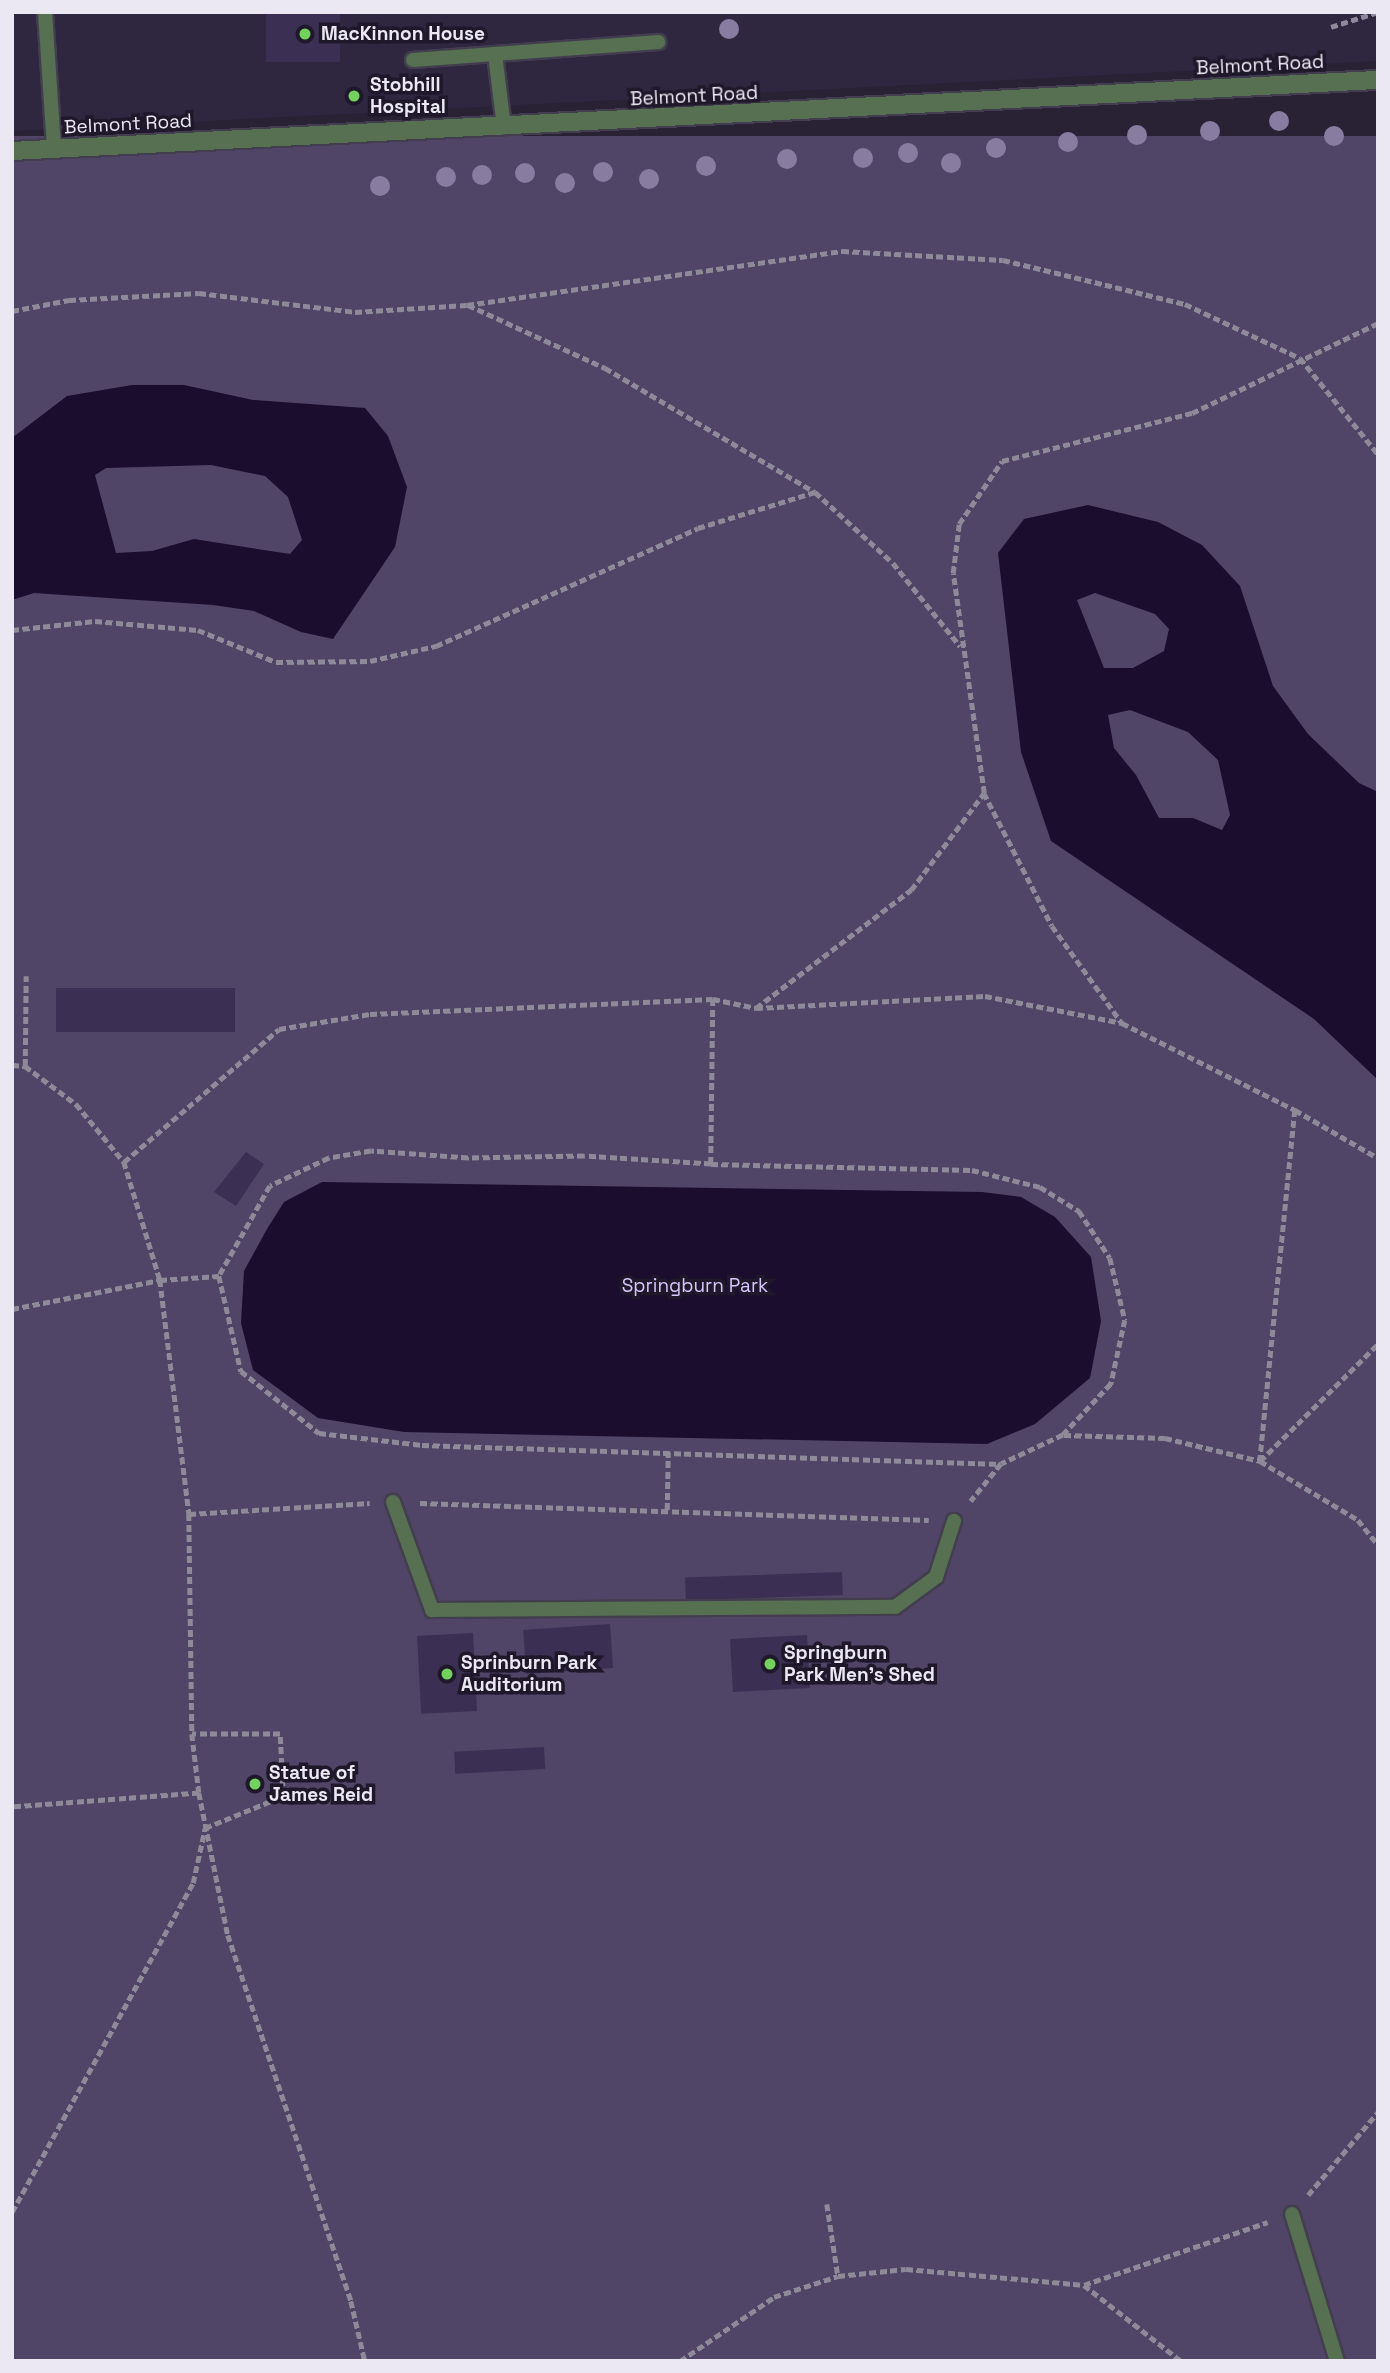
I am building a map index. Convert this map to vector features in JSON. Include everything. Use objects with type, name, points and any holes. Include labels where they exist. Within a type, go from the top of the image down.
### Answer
[{"type":"street","name":"Belmont Road","points":[[12,151],[1378,80]]},
{"type":"lane","points":[[45,12],[54,149]]},
{"type":"lane","points":[[413,60],[658,42]]},
{"type":"lane","points":[[495,54],[504,127]]},
{"type":"lane","points":[[393,1502],[432,1611],[895,1607],[936,1577],[954,1521]]},
{"type":"lane","points":[[1292,2214],[1336,2361]]},
{"type":"path","points":[[1331,27],[1378,12]]},
{"type":"path","points":[[12,312],[69,300],[199,293],[355,312],[467,304],[842,251],[1003,260],[1185,304],[1300,358],[1378,454]]},
{"type":"path","points":[[467,304],[605,368],[815,492],[892,563],[961,647]]},
{"type":"path","points":[[1122,1023],[1052,926],[984,793],[961,647],[953,573],[959,524],[1002,460],[1192,413],[1300,358],[1378,324]]},
{"type":"path","points":[[12,630],[95,621],[198,630],[276,662],[370,661],[436,646],[698,528],[815,492]]},
{"type":"path","points":[[755,1008],[911,890],[984,793]]},
{"type":"path","points":[[25,1066],[26,976]]},
{"type":"path","points":[[124,1162],[279,1029],[370,1014],[713,999],[755,1008],[985,996],[1122,1023],[1295,1110],[1378,1158]]},
{"type":"path","points":[[711,1164],[713,999]]},
{"type":"path","points":[[12,1065],[25,1066],[76,1104],[124,1162],[160,1280],[189,1514],[192,1734],[205,1828],[228,1935],[351,2301],[365,2361]]},
{"type":"path","points":[[1260,1461],[1295,1110]]},
{"type":"path","points":[[189,1514],[393,1502],[954,1521],[1001,1464],[1063,1435],[1111,1384],[1125,1320],[1110,1258],[1079,1210],[1040,1187],[972,1170],[711,1164],[584,1156],[468,1158],[371,1151],[329,1158],[270,1186],[219,1276],[242,1371],[319,1433],[422,1445],[1001,1464]]},
{"type":"path","points":[[12,1308],[160,1280],[219,1276]]},
{"type":"path","points":[[1260,1461],[1378,1344]]},
{"type":"path","points":[[1063,1435],[1165,1438],[1260,1461],[1358,1520],[1378,1545]]},
{"type":"path","points":[[667,1510],[668,1452]]},
{"type":"path","points":[[192,1734],[280,1734],[283,1796],[205,1828]]},
{"type":"path","points":[[12,1807],[199,1793]]},
{"type":"path","points":[[12,2211],[193,1883],[205,1828]]},
{"type":"path","points":[[680,2361],[774,2297],[838,2276],[906,2269],[1084,2285],[1292,2214],[1378,2112]]},
{"type":"path","points":[[827,2204],[838,2276]]},
{"type":"path","points":[[1084,2285],[1181,2361]]},
{"type":"shaded area","name":"Stobhill Hospital","points":[[12,12],[1378,12],[1378,61],[12,131]]},
{"type":"shaded area","points":[[132,385],[184,385],[253,400],[365,408],[388,436],[407,487],[395,547],[333,639],[301,632],[254,611],[213,605],[34,593],[12,600],[12,438],[67,396]],"holes":[[[211,465],[265,476],[288,497],[302,540],[290,554],[194,539],[152,551],[116,553],[95,475],[106,468]]]},
{"type":"shaded area","points":[[1088,505],[1158,522],[1202,545],[1240,586],[1273,686],[1308,734],[1359,783],[1378,792],[1378,1080],[1314,1019],[1051,841],[1021,752],[998,553],[1024,519]],"holes":[[[1095,593],[1155,614],[1169,629],[1164,651],[1133,668],[1104,668],[1077,600]],[[1130,710],[1188,732],[1218,760],[1230,815],[1222,830],[1193,818],[1159,818],[1136,775],[1114,748],[1108,715]]]},
{"type":"shaded area","points":[[322,1182],[982,1192],[1021,1197],[1055,1217],[1091,1257],[1101,1321],[1090,1378],[1035,1424],[987,1444],[404,1432],[318,1418],[253,1370],[241,1323],[244,1271],[267,1229],[284,1202]]},
{"type":"green space","name":"Springburn Park","points":[[12,136],[1378,136],[1378,2361],[12,2361]]},
{"type":"building","name":"MacKinnon House","points":[[266,12],[340,12],[340,62],[266,62]]},
{"type":"building","points":[[56,988],[235,988],[235,1032],[56,1032]]},
{"type":"building","points":[[246,1152],[264,1164],[236,1206],[214,1192]]},
{"type":"building","points":[[842,1572],[843,1595],[686,1600],[685,1577]]},
{"type":"building","points":[[610,1624],[613,1668],[526,1674],[523,1630]]},
{"type":"building","name":"Sprinburn Park Auditorium","points":[[473,1633],[477,1711],[421,1714],[417,1636]]},
{"type":"building","name":"Springburn Park Men's Shed","points":[[807,1635],[810,1688],[733,1692],[730,1639]]},
{"type":"building","points":[[544,1747],[545,1769],[455,1774],[454,1752]]},
{"type":"place","name":"MacKinnon House","points":[[305,34]]},
{"type":"place","name":"Stobhill Hospital","points":[[354,96]]},
{"type":"place","name":"Springburn Park Men's Shed","points":[[770,1664]]},
{"type":"place","name":"Sprinburn Park Auditorium","points":[[447,1674]]},
{"type":"place","name":"Statue of James Reid","points":[[255,1784]]}]
